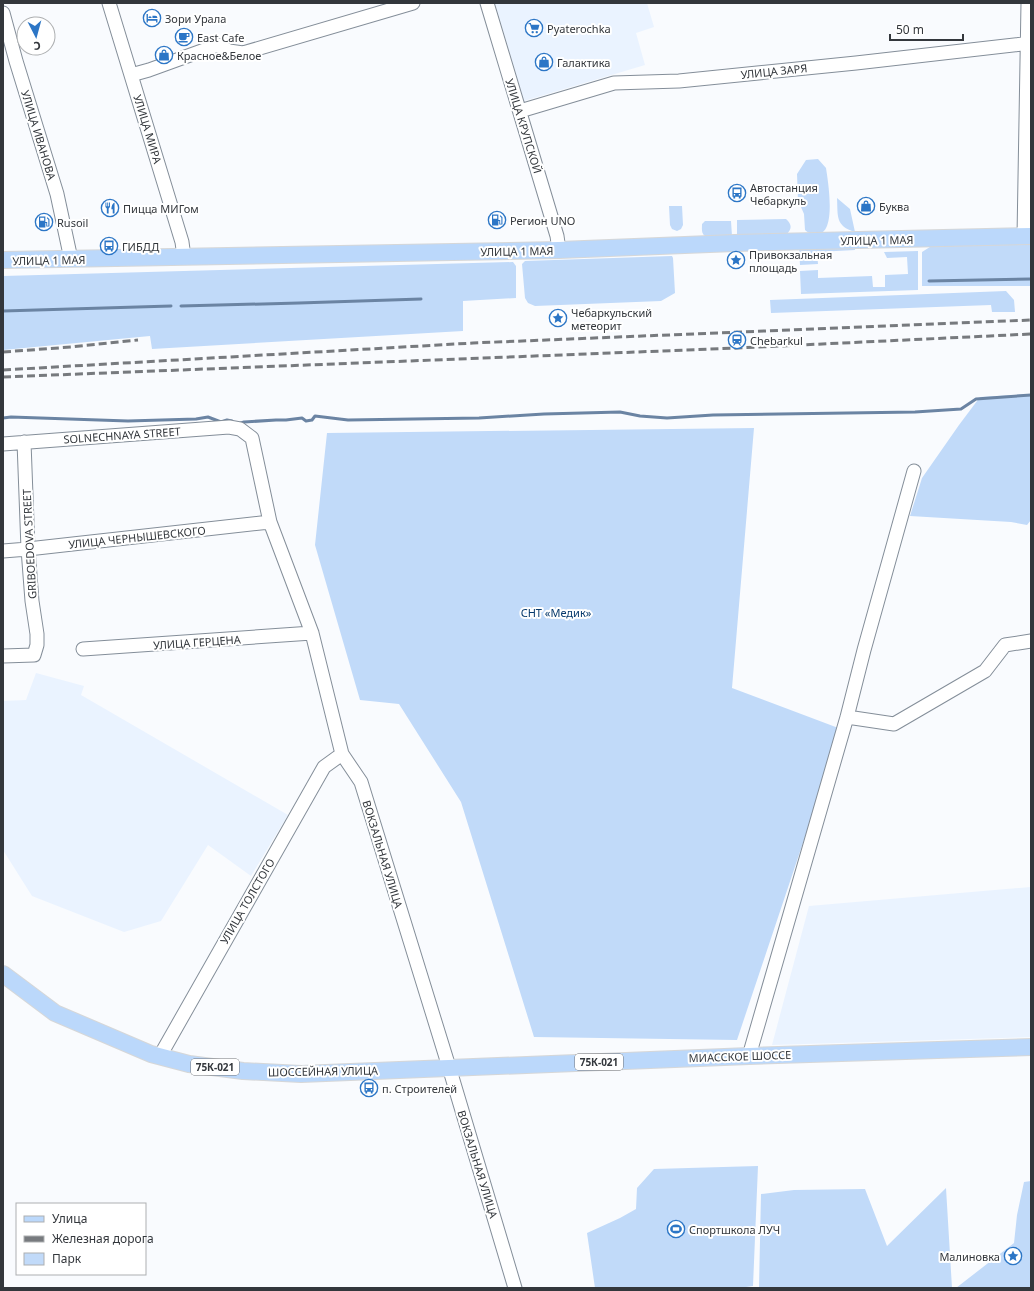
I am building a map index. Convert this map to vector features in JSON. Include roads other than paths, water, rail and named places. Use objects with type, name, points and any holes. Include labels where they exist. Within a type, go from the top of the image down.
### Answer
[{"type":"main road","name":"УЛИЦА 1 МАЯ","points":[[3,260],[559,250],[735,243],[1028,236]]},
{"type":"main road","name":"ШОССЕЙНАЯ УЛИЦА","points":[[3,974],[55,1013],[151,1054],[189,1064],[243,1071],[301,1074],[449,1068]]},
{"type":"main road","name":"МИАССКОЕ ШОССЕ","points":[[449,1068],[1031,1047]]},
{"type":"street","name":"УЛИЦА МИРА","points":[[109,3],[182,242],[184,256]]},
{"type":"street","points":[[131,75],[218,45],[229,51],[243,53],[413,3]]},
{"type":"street","name":"УЛИЦА КРУПСКОЙ","points":[[487,3],[557,236],[559,250]]},
{"type":"street","points":[[1028,3],[1028,236]]},
{"type":"street","name":"УЛИЦА ИВАНОВА","points":[[3,13],[16,61],[58,194],[71,259]]},
{"type":"street","name":"УЛИЦА ЗАРЯ","points":[[520,111],[614,83],[680,81],[1029,43]]},
{"type":"street","name":"SOLNECHNAYA STREET","points":[[3,444],[229,427],[240,429]]},
{"type":"street","name":"ВОКЗАЛЬНАЯ УЛИЦА","points":[[240,429],[252,438],[270,522],[312,633],[342,754],[361,782],[515,1288]]},
{"type":"street","name":"GRIBOEDOVA STREET","points":[[3,656],[34,655],[37,645],[28,549],[24,442]]},
{"type":"street","points":[[749,1056],[847,716],[914,471]]},
{"type":"street","name":"УЛИЦА ЧЕРНЫШЕВСКОГО","points":[[3,550],[28,549],[270,522]]},
{"type":"street","name":"УЛИЦА ГЕРЦЕНА","points":[[83,649],[312,633]]},
{"type":"street","points":[[847,716],[894,724],[985,671],[1005,645],[1031,640]]},
{"type":"street","name":"УЛИЦА ТОЛСТОГО","points":[[160,1056],[324,767],[342,754]]},
{"type":"waterway","points":[[929,281],[1031,279]]},
{"type":"waterway","points":[[181,306],[421,299]]},
{"type":"waterway","points":[[3,311],[171,306]]},
{"type":"waterway","points":[[238,424],[244,422],[302,418],[306,421],[312,420],[315,416],[348,420],[479,418],[544,414],[620,412],[640,416],[667,418],[713,415],[915,412],[961,409],[976,399],[1031,395]]},
{"type":"waterway","points":[[3,418],[128,421],[196,419],[208,417],[221,422],[227,420],[232,421]]},
{"type":"railway","points":[[3,370],[473,343],[1031,320]]},
{"type":"railway","points":[[3,377],[738,348],[1031,334]]},
{"type":"railway","points":[[3,352],[138,340]]},
{"type":"place","name":"Зори Урала","points":[[152,18]]},
{"type":"place","name":"Pyaterochka","points":[[534,28]]},
{"type":"place","name":"East Cafe","points":[[184,37]]},
{"type":"place","name":"Красное&Белое","points":[[164,55]]},
{"type":"place","name":"Галактика","points":[[544,62]]},
{"type":"place","name":"Автостанция Чебаркуль","points":[[737,193]]},
{"type":"place","name":"Буква","points":[[866,206]]},
{"type":"place","name":"Пицца МИГом","points":[[110,208]]},
{"type":"place","name":"Регион UNO","points":[[497,220]]},
{"type":"place","name":"Rusoil","points":[[44,222]]},
{"type":"place","name":"ГИБДД","points":[[109,246]]},
{"type":"place","name":"Привокзальная площадь","points":[[736,260]]},
{"type":"place","name":"Чебаркульский метеорит","points":[[558,318]]},
{"type":"place","name":"Chebarkul","points":[[737,340]]},
{"type":"place","name":"п. Строителей","points":[[369,1088]]},
{"type":"place","name":"Спортшкола ЛУЧ","points":[[676,1229]]},
{"type":"place","name":"Малиновка","points":[[1013,1256]]},
{"type":"park label","name":"СНТ «Медик»","points":[[556,612]]}]
